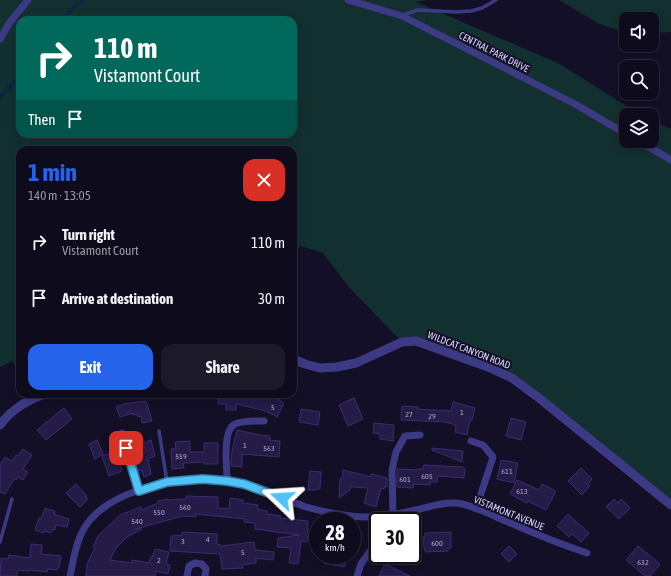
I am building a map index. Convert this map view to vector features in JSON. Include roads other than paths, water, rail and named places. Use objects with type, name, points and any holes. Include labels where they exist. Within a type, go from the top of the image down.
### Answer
[{"type":"street","points":[[0,39],[10,22],[28,0]]},
{"type":"street","name":"CENTRAL PARK DRIVE","points":[[348,0],[402,16],[575,104],[619,130]]},
{"type":"street","points":[[651,148],[671,160]]},
{"type":"street","name":"WILDCAT CANYON ROAD","points":[[297,361],[320,368],[337,367],[356,363],[402,342],[416,341],[488,367],[512,378],[539,398],[671,505]]},
{"type":"street","points":[[0,425],[9,414],[26,402],[35,398]]},
{"type":"street","points":[[227,481],[226,449],[229,429],[234,424],[246,421],[264,421]]},
{"type":"street","points":[[122,433],[139,491]]},
{"type":"street","points":[[392,512],[392,470],[396,452],[405,436],[420,435]]},
{"type":"street","points":[[471,441],[483,445],[493,457],[476,509]]},
{"type":"street","name":"VISTAMONT AVENUE","points":[[70,576],[74,558],[84,529],[90,520],[100,510],[117,499],[167,482],[203,479],[227,481],[244,484],[307,507],[352,516],[369,517]]},
{"type":"street","name":"VISTAMONT AVENUE","points":[[413,512],[440,504],[455,503],[476,509],[557,544],[587,553]]},
{"type":"street","points":[[357,576],[361,564],[369,553]]},
{"type":"street","points":[[187,576],[189,566],[195,563],[202,564],[206,568],[205,576]]},
{"type":"lane","points":[[402,16],[418,10],[457,12],[471,11],[482,8],[496,0]]},
{"type":"lane","points":[[159,431],[167,482]]},
{"type":"lane","points":[[0,542],[12,499]]},
{"type":"waterway","points":[[65,16],[77,4],[84,0]]},
{"type":"waterway","points":[[0,97],[16,80]]}]
